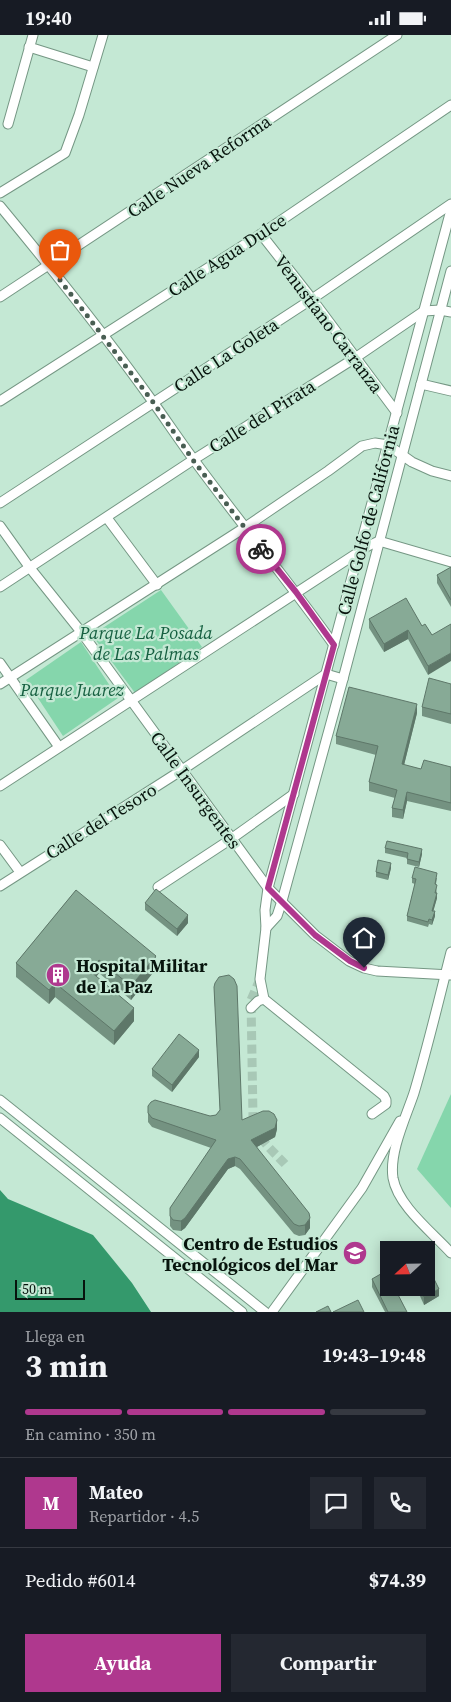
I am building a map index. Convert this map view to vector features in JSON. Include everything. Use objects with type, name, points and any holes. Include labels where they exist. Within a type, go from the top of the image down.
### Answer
[{"type":"street","points":[[8,124],[33,35]]},
{"type":"street","points":[[0,193],[65,153],[80,115],[103,35]]},
{"type":"street","name":"Calle Nueva Reforma","points":[[0,297],[397,35]]},
{"type":"street","points":[[29,47],[93,67]]},
{"type":"street","name":"Calle Agua Dulce","points":[[0,401],[261,234],[451,105]]},
{"type":"street","name":"Calle La Goleta","points":[[0,503],[312,299],[451,204]]},
{"type":"street","points":[[0,206],[103,336],[153,402],[193,460],[244,528],[296,592],[334,645]]},
{"type":"street","name":"Calle Golfo de California","points":[[264,999],[260,979],[266,929],[265,910],[268,888],[451,210]]},
{"type":"street","name":"Venustiano Carranza","points":[[261,234],[397,413]]},
{"type":"street","name":"Calle Golfo de California","points":[[266,929],[277,916],[282,901],[344,679],[451,271]]},
{"type":"street","points":[[424,311],[440,310],[451,312]]},
{"type":"street","name":"Calle del Pirata","points":[[0,587],[424,311]]},
{"type":"street","points":[[421,384],[451,391]]},
{"type":"street","points":[[0,684],[157,585],[362,447],[375,443],[388,445],[412,462],[432,471],[451,476]]},
{"type":"street","points":[[107,517],[157,585]]},
{"type":"street","name":"Calle Insurgentes","points":[[0,526],[132,700],[268,888],[315,935],[350,961],[364,968],[377,971],[448,975]]},
{"type":"street","points":[[0,786],[296,592],[379,541],[451,562]]},
{"type":"street","points":[[0,663],[59,747]]},
{"type":"street","points":[[326,674],[344,679]]},
{"type":"street","name":"Calle del Tesoro","points":[[0,886],[182,771],[326,674]]},
{"type":"street","points":[[158,887],[231,839],[294,794]]},
{"type":"street","points":[[0,845],[20,872]]},
{"type":"street","points":[[451,952],[448,975],[393,1160],[395,1182],[407,1207],[451,1253]]},
{"type":"street","points":[[251,1009],[255,1004],[264,999],[384,1096],[386,1104],[372,1114]]},
{"type":"street","points":[[0,1100],[264,1312]]},
{"type":"street","points":[[272,1312],[362,1188],[409,1105]]},
{"type":"street","points":[[0,1118],[242,1312]]},
{"type":"green space","name":"Parque La Posada de Las Palmas","points":[[161,590],[202,647],[135,693],[92,635]]},
{"type":"green space","name":"Parque Juarez","points":[[81,642],[118,698],[63,736],[26,680]]},
{"type":"green space","points":[[451,1094],[451,1208],[417,1169]]},
{"type":"shaded area","points":[[0,1190],[8,1199],[93,1235],[132,1283],[151,1312],[0,1312]]},
{"type":"building","points":[[451,567],[451,600],[437,575]]},
{"type":"building","points":[[406,598],[422,626],[425,624],[432,635],[451,624],[451,653],[428,666],[408,630],[384,644],[369,619]]},
{"type":"building","points":[[429,678],[451,684],[451,714],[422,707]]},
{"type":"building","points":[[349,687],[417,704],[402,764],[421,769],[424,760],[451,767],[451,803],[407,792],[403,810],[392,808],[397,790],[369,782],[378,746],[336,736]]},
{"type":"building","points":[[387,841],[422,849],[419,862],[407,859],[408,853],[385,848]]},
{"type":"building","points":[[378,860],[391,863],[388,875],[376,872]]},
{"type":"building","points":[[415,867],[437,873],[435,893],[437,893],[432,911],[435,911],[432,920],[429,919],[428,922],[407,916],[416,879],[412,878]]},
{"type":"building","points":[[156,889],[188,915],[177,929],[145,903]]},
{"type":"building","name":"Hospital Militar de La Paz","points":[[76,890],[156,956],[131,986],[99,960],[90,971],[134,1008],[114,1031],[55,983],[49,990],[16,963]]},
{"type":"building","points":[[229,975],[234,979],[237,986],[242,1120],[263,1111],[269,1111],[274,1114],[277,1120],[275,1128],[251,1140],[309,1213],[310,1218],[305,1225],[299,1226],[294,1224],[240,1159],[235,1157],[228,1159],[185,1218],[181,1221],[173,1220],[170,1216],[170,1208],[216,1140],[152,1118],[148,1113],[148,1106],[155,1100],[210,1116],[216,1115],[220,1110],[214,987],[219,977]]},
{"type":"building","points":[[179,1034],[199,1050],[172,1085],[152,1069]]},
{"type":"building","points":[[380,1274],[380,1296],[372,1279]]},
{"type":"building","points":[[435,1281],[439,1289],[435,1291]]},
{"type":"building","points":[[380,1296],[399,1296],[407,1312],[388,1312]]},
{"type":"building","points":[[358,1300],[364,1312],[333,1312]]},
{"type":"building","points":[[328,1306],[331,1312],[316,1312]]},
{"type":"tunnel","points":[[260,979],[251,1000],[253,1117],[261,1138],[285,1164]]},
{"type":"way so far","points":[[60,280],[261,549]]},
{"type":"place","name":"Hospital Militar de La Paz","points":[[58,975]]},
{"type":"place","name":"Centro de Estudios Tecnológicos del Mar","points":[[355,1253]]},
{"type":"route","points":[[261,549],[296,592],[334,645],[268,888],[315,935],[350,961],[364,968]]}]
